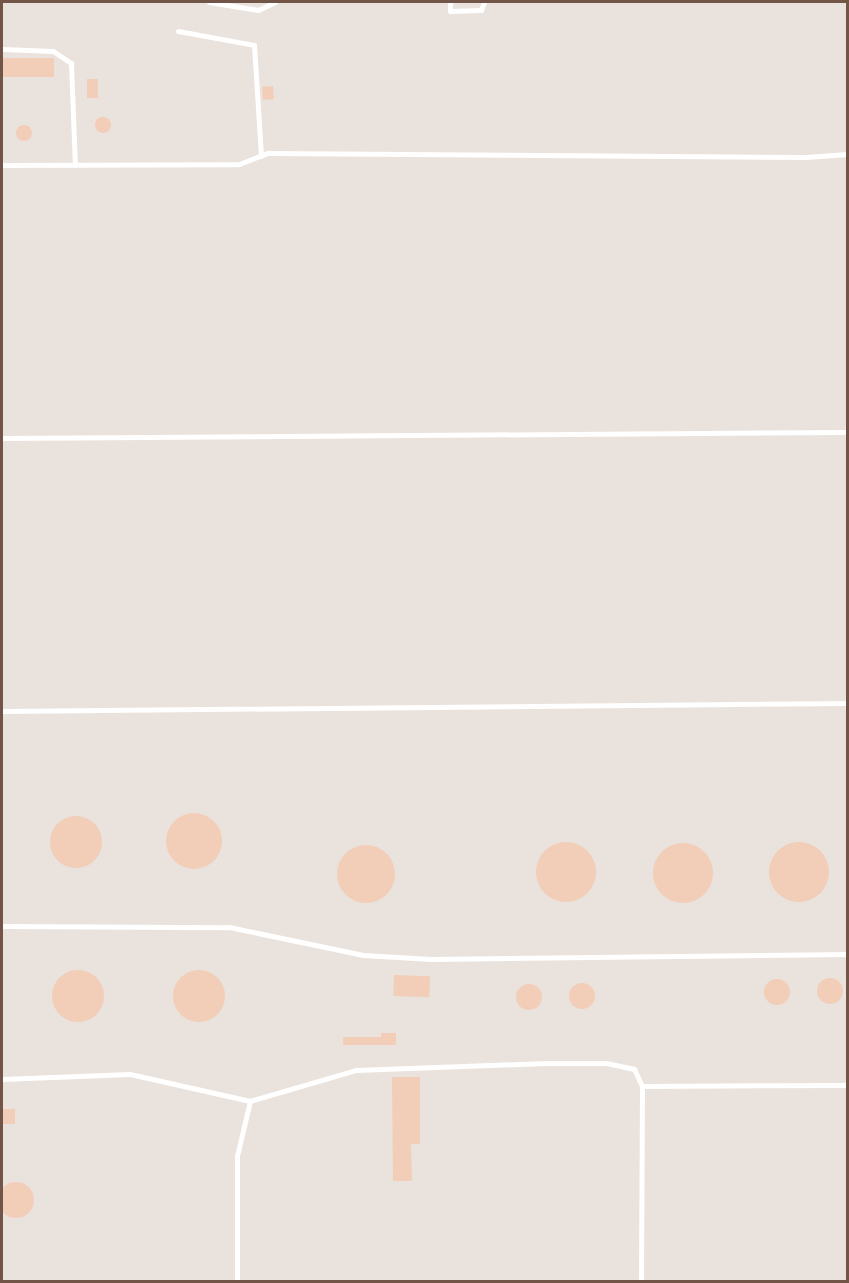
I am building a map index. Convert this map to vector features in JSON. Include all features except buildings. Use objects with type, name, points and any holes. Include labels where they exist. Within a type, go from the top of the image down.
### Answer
[{"type":"lane","points":[[209,2],[258,10],[275,2]]},
{"type":"lane","points":[[450,2],[450,11],[481,10],[484,2]]},
{"type":"lane","points":[[178,31],[254,45],[261,156]]},
{"type":"lane","points":[[2,49],[53,51],[71,63],[75,165]]},
{"type":"lane","points":[[2,165],[239,164],[268,153],[612,153],[806,157],[848,154]]},
{"type":"lane","points":[[2,438],[848,432]]},
{"type":"lane","points":[[2,711],[848,703]]},
{"type":"lane","points":[[2,926],[229,927],[363,955],[431,959],[848,954]]},
{"type":"lane","points":[[2,1079],[130,1074],[250,1101],[356,1070],[606,1063],[634,1069],[642,1086],[641,1281]]},
{"type":"lane","points":[[642,1086],[848,1085]]},
{"type":"lane","points":[[237,1281],[237,1156],[250,1101]]},
{"type":"shaded area","points":[[2,2],[847,2],[847,1281],[2,1281]]}]
